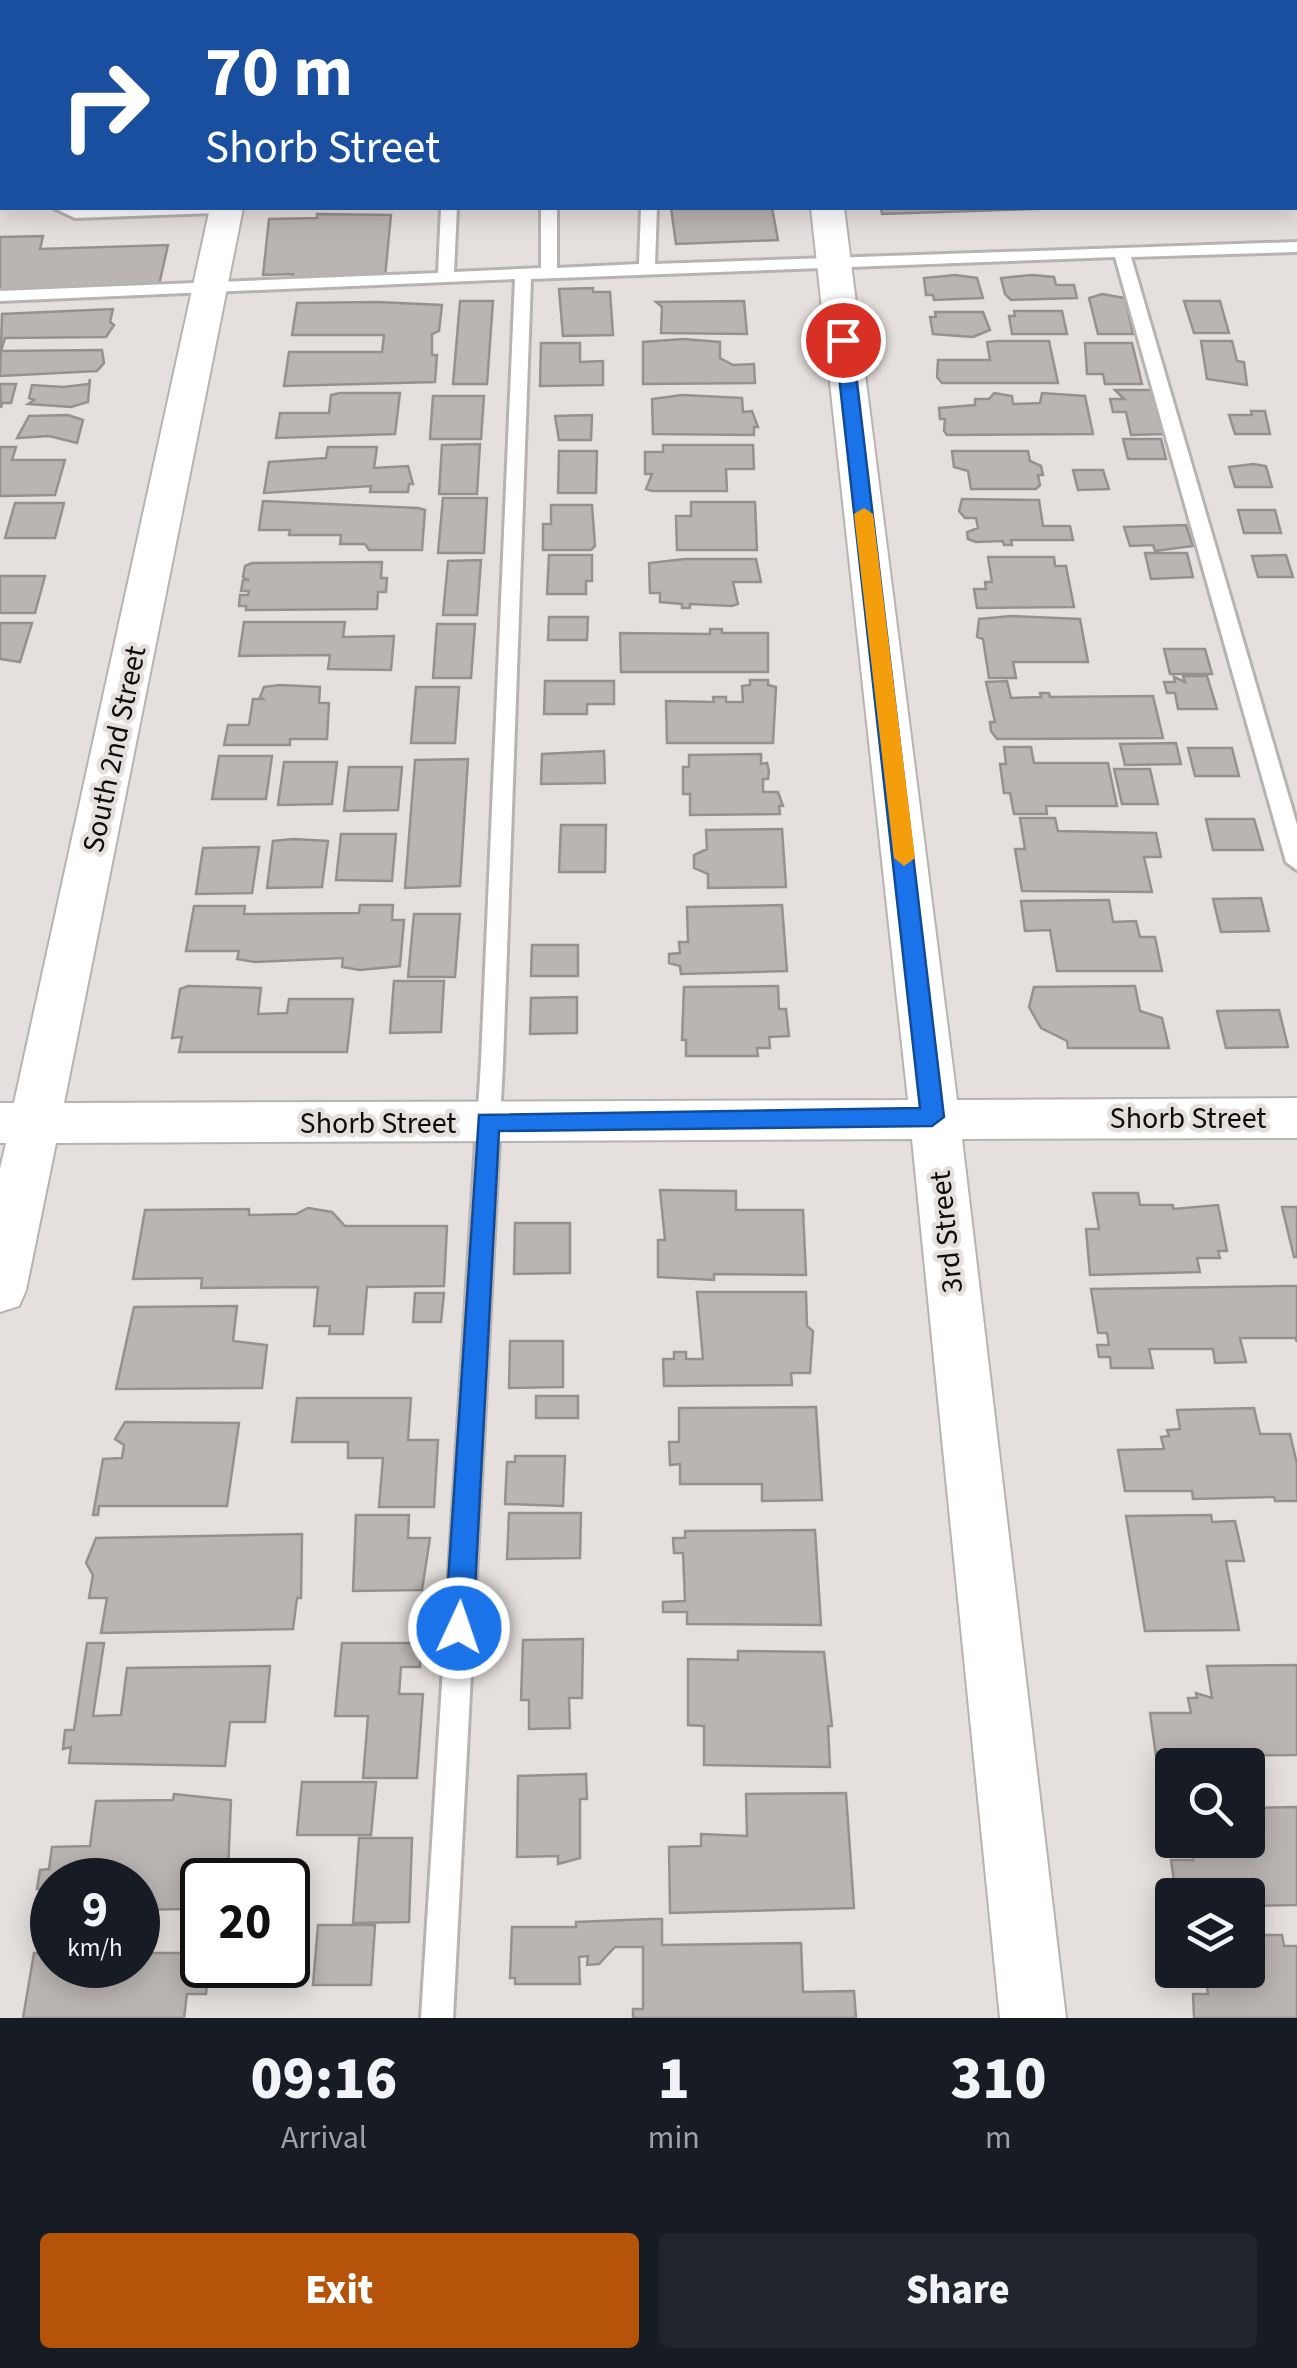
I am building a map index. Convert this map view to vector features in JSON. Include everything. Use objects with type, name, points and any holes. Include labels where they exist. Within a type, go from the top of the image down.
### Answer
[{"type":"street","name":"South 2nd Street","points":[[0,1290],[18,1124],[226,210]]},
{"type":"street","name":"3rd Street","points":[[828,210],[1034,2018]]},
{"type":"street","name":"Shorb Street","points":[[18,1124],[1297,1118]]},
{"type":"lane","points":[[67,210],[159,210]]},
{"type":"lane","points":[[446,279],[449,210]]},
{"type":"lane","points":[[549,210],[550,274]]},
{"type":"lane","points":[[647,269],[649,210]]},
{"type":"lane","points":[[0,296],[834,261],[1297,248]]},
{"type":"lane","points":[[1122,252],[1297,862]]},
{"type":"lane","points":[[437,2018],[487,1122],[523,275]]},
{"type":"building","points":[[671,210],[772,210],[778,240],[676,244]]},
{"type":"building","points":[[881,210],[1004,210],[882,214]]},
{"type":"building","points":[[317,214],[391,215],[385,277],[292,280],[293,274],[263,275],[269,219],[317,218]]},
{"type":"building","points":[[43,236],[40,249],[168,245],[159,285],[0,290],[0,237]]},
{"type":"building","points":[[1054,277],[1056,285],[1074,285],[1077,298],[1011,300],[1005,294],[1001,278]]},
{"type":"building","points":[[924,278],[977,278],[983,298],[934,300],[933,295],[926,295]]},
{"type":"building","points":[[593,288],[593,292],[610,292],[613,335],[563,336],[559,289]]},
{"type":"building","points":[[1102,294],[1125,298],[1133,334],[1098,334],[1089,298]]},
{"type":"building","points":[[460,301],[493,301],[487,384],[453,384]]},
{"type":"building","points":[[744,301],[747,334],[661,333],[662,307],[656,302]]},
{"type":"building","points":[[1184,301],[1220,301],[1229,333],[1194,333]]},
{"type":"building","points":[[297,303],[442,305],[439,331],[432,334],[432,355],[437,355],[435,382],[284,386],[289,352],[382,352],[384,335],[292,335]]},
{"type":"building","points":[[113,309],[110,322],[114,325],[106,337],[5,338],[1,351],[102,350],[104,363],[97,371],[0,376],[2,314]]},
{"type":"building","points":[[1014,311],[1062,311],[1067,334],[1012,334],[1009,316],[1015,316]]},
{"type":"building","points":[[935,312],[983,312],[990,330],[973,337],[933,334],[930,317],[936,317]]},
{"type":"building","points":[[1049,341],[1058,383],[942,383],[937,377],[938,360],[990,360],[987,342]]},
{"type":"building","points":[[1201,341],[1232,341],[1237,361],[1244,362],[1247,385],[1207,379]]},
{"type":"building","points":[[643,342],[720,342],[720,358],[733,365],[754,364],[755,383],[643,384]]},
{"type":"building","points":[[541,343],[580,343],[580,362],[603,361],[603,385],[540,386]]},
{"type":"building","points":[[1085,343],[1132,343],[1142,384],[1105,384],[1103,374],[1087,374]]},
{"type":"building","points":[[90,379],[88,402],[71,407],[28,404],[34,400],[29,398],[32,385],[63,387],[89,384]]},
{"type":"building","points":[[0,384],[16,384],[11,403],[2,403],[1,408]]},
{"type":"building","points":[[1115,390],[1152,390],[1164,434],[1131,435],[1126,412],[1113,412],[1110,399],[1124,399]]},
{"type":"building","points":[[400,393],[395,434],[276,438],[280,413],[329,413],[331,395]]},
{"type":"building","points":[[994,393],[1012,396],[1013,404],[1040,403],[1042,393],[1085,396],[1093,434],[947,435],[939,408],[975,405],[975,399],[989,399]]},
{"type":"building","points":[[682,395],[742,398],[743,412],[752,411],[758,427],[754,427],[754,435],[653,434],[652,399]]},
{"type":"building","points":[[433,396],[484,396],[481,439],[430,439]]},
{"type":"building","points":[[1251,411],[1265,411],[1270,434],[1235,434],[1229,415],[1252,415]]},
{"type":"building","points":[[68,415],[83,420],[77,443],[49,436],[17,438],[29,416]]},
{"type":"building","points":[[592,415],[591,440],[559,440],[555,416]]},
{"type":"building","points":[[1123,439],[1161,439],[1166,459],[1128,459]]},
{"type":"building","points":[[480,444],[477,494],[439,494],[442,445]]},
{"type":"building","points":[[663,445],[753,445],[754,469],[726,469],[727,491],[652,491],[646,489],[652,474],[645,474],[645,452],[663,452]]},
{"type":"building","points":[[0,447],[16,447],[12,460],[65,460],[55,495],[0,496]]},
{"type":"building","points":[[328,447],[377,447],[374,468],[408,466],[413,484],[409,484],[408,492],[370,492],[371,486],[264,493],[269,462],[326,458]]},
{"type":"building","points":[[559,451],[597,451],[596,493],[558,493]]},
{"type":"building","points":[[952,451],[1028,451],[1030,461],[1041,466],[1040,485],[1036,489],[971,489],[968,471],[954,467]]},
{"type":"building","points":[[1266,466],[1272,487],[1235,487],[1229,467]]},
{"type":"building","points":[[1073,470],[1103,470],[1109,489],[1078,490]]},
{"type":"building","points":[[443,498],[487,498],[484,553],[438,553]]},
{"type":"building","points":[[962,499],[1039,500],[1043,526],[1070,526],[1073,540],[1011,540],[1012,545],[1004,545],[1003,541],[976,542],[968,539],[967,532],[978,528],[976,518],[965,518],[959,511]]},
{"type":"building","points":[[263,501],[425,510],[422,550],[369,550],[365,544],[340,544],[341,535],[289,535],[290,530],[259,530]]},
{"type":"building","points":[[691,502],[755,502],[757,550],[677,550],[676,516],[691,516]]},
{"type":"building","points":[[15,503],[64,503],[55,538],[5,538]]},
{"type":"building","points":[[551,505],[592,505],[595,546],[591,550],[543,550],[543,524],[551,524]]},
{"type":"building","points":[[1238,510],[1275,510],[1281,533],[1244,533]]},
{"type":"building","points":[[1186,525],[1193,546],[1155,551],[1153,545],[1130,546],[1124,527]]},
{"type":"building","points":[[1145,553],[1187,553],[1193,577],[1151,579]]},
{"type":"building","points":[[549,555],[592,555],[592,581],[586,581],[586,594],[547,594]]},
{"type":"building","points":[[1286,555],[1293,577],[1258,577],[1252,556]]},
{"type":"building","points":[[988,557],[1054,557],[1055,566],[1066,566],[1074,607],[977,608],[974,589],[986,589],[985,582],[992,582]]},
{"type":"building","points":[[756,559],[761,582],[733,582],[738,604],[732,606],[690,604],[690,608],[682,608],[682,604],[660,602],[660,593],[650,593],[649,563]]},
{"type":"building","points":[[481,560],[477,615],[443,615],[448,561]]},
{"type":"building","points":[[382,562],[381,578],[387,578],[386,592],[378,592],[377,609],[246,610],[246,606],[239,606],[240,595],[248,595],[249,591],[241,591],[243,580],[249,580],[243,577],[245,566],[252,563]]},
{"type":"building","points":[[0,576],[45,576],[35,613],[0,613]]},
{"type":"building","points":[[549,617],[588,617],[587,640],[548,640]]},
{"type":"building","points":[[979,619],[1080,619],[1088,662],[1013,662],[1016,678],[989,678],[983,639],[977,637]]},
{"type":"building","points":[[244,622],[345,622],[343,637],[394,636],[391,670],[328,669],[330,655],[239,656]]},
{"type":"building","points":[[0,623],[32,623],[20,662],[0,659]]},
{"type":"building","points":[[437,624],[475,624],[471,678],[433,678]]},
{"type":"building","points":[[710,629],[722,629],[722,633],[768,633],[768,672],[621,672],[620,633],[710,634]]},
{"type":"building","points":[[1164,649],[1205,649],[1212,674],[1170,674]]},
{"type":"building","points":[[1183,676],[1207,676],[1217,709],[1178,709],[1175,693],[1167,693],[1164,682],[1175,682],[1174,677],[1185,682]]},
{"type":"building","points":[[750,680],[768,680],[768,685],[776,687],[773,743],[667,743],[666,701],[714,702],[713,697],[726,697],[726,702],[743,702],[742,686],[750,685]]},
{"type":"building","points":[[545,681],[614,681],[614,704],[587,704],[587,714],[544,714]]},
{"type":"building","points":[[1007,681],[1011,698],[1041,697],[1040,693],[1049,693],[1050,697],[1153,696],[1163,738],[997,739],[991,731],[990,722],[995,722],[986,682]]},
{"type":"building","points":[[264,687],[320,687],[319,703],[329,703],[327,739],[290,739],[290,745],[224,745],[228,725],[249,725],[253,699],[263,699],[260,697]]},
{"type":"building","points":[[416,687],[459,687],[455,743],[411,743]]},
{"type":"building","points":[[1176,743],[1181,764],[1125,765],[1120,744]]},
{"type":"building","points":[[1004,747],[1031,747],[1034,763],[1108,763],[1117,806],[1046,806],[1047,814],[1014,814],[1010,793],[1004,793],[1000,764],[1006,764]]},
{"type":"building","points":[[1188,748],[1232,748],[1239,776],[1195,776]]},
{"type":"building","points":[[604,751],[605,783],[541,784],[542,754]]},
{"type":"building","points":[[761,754],[761,764],[767,763],[769,771],[768,779],[763,779],[763,792],[778,792],[783,806],[779,806],[780,814],[690,815],[690,794],[683,794],[683,767],[689,767],[689,755]]},
{"type":"building","points":[[219,756],[272,756],[266,799],[212,799]]},
{"type":"building","points":[[468,759],[460,886],[405,888],[415,760]]},
{"type":"building","points":[[284,762],[337,762],[332,804],[278,805]]},
{"type":"building","points":[[349,767],[402,767],[398,810],[344,811]]},
{"type":"building","points":[[1114,769],[1150,769],[1158,804],[1122,804]]},
{"type":"building","points":[[1020,818],[1055,818],[1058,831],[1156,833],[1161,857],[1144,857],[1152,892],[1022,891],[1015,849],[1025,849]]},
{"type":"building","points":[[1206,819],[1254,819],[1263,850],[1213,850]]},
{"type":"building","points":[[561,825],[606,825],[605,872],[559,872]]},
{"type":"building","points":[[782,829],[786,887],[708,888],[708,874],[694,868],[694,855],[707,849],[706,830]]},
{"type":"building","points":[[341,834],[396,834],[392,881],[336,880]]},
{"type":"building","points":[[273,841],[328,841],[322,887],[267,888]]},
{"type":"building","points":[[259,847],[252,893],[196,894],[203,848]]},
{"type":"building","points":[[1261,898],[1269,931],[1221,932],[1213,899]]},
{"type":"building","points":[[1109,900],[1113,922],[1136,921],[1140,937],[1155,937],[1162,971],[1057,971],[1050,930],[1025,931],[1021,901]]},
{"type":"building","points":[[360,905],[393,905],[392,920],[404,920],[400,966],[360,970],[342,967],[343,958],[255,962],[237,959],[239,951],[186,951],[194,906],[245,906],[244,914],[359,913]]},
{"type":"building","points":[[782,905],[787,971],[681,974],[680,966],[669,963],[669,954],[680,953],[679,942],[688,942],[687,907]]},
{"type":"building","points":[[414,914],[460,914],[455,977],[408,977]]},
{"type":"building","points":[[532,945],[578,945],[578,976],[531,976]]},
{"type":"building","points":[[394,981],[444,981],[441,1032],[390,1033]]},
{"type":"building","points":[[778,986],[779,1009],[786,1009],[789,1036],[769,1037],[770,1048],[757,1048],[758,1056],[686,1056],[686,1040],[682,1040],[684,987]]},
{"type":"building","points":[[1135,986],[1140,1011],[1162,1018],[1169,1048],[1068,1048],[1067,1041],[1041,1028],[1029,1007],[1034,987]]},
{"type":"building","points":[[261,988],[258,1014],[287,1013],[289,999],[353,999],[347,1052],[179,1052],[182,1037],[172,1038],[180,989]]},
{"type":"building","points":[[577,997],[577,1033],[530,1034],[531,998]]},
{"type":"building","points":[[1279,1010],[1288,1047],[1226,1048],[1217,1011]]},
{"type":"building","points":[[660,1190],[736,1191],[736,1210],[803,1210],[806,1275],[714,1274],[714,1280],[658,1277],[658,1240],[665,1240]]},
{"type":"building","points":[[1093,1193],[1138,1193],[1140,1205],[1173,1205],[1173,1209],[1218,1205],[1227,1251],[1218,1251],[1220,1258],[1197,1258],[1200,1272],[1090,1275],[1086,1229],[1099,1229]]},
{"type":"building","points":[[1282,1207],[1297,1207],[1297,1257],[1294,1257]]},
{"type":"building","points":[[308,1208],[332,1212],[345,1226],[447,1226],[444,1286],[367,1287],[363,1334],[329,1334],[330,1326],[314,1326],[318,1287],[201,1288],[202,1278],[133,1279],[145,1210],[249,1209],[249,1215],[296,1214]]},
{"type":"building","points":[[515,1223],[570,1223],[570,1273],[514,1274]]},
{"type":"building","points":[[1297,1286],[1297,1342],[1295,1338],[1240,1338],[1246,1362],[1215,1363],[1213,1349],[1149,1349],[1153,1368],[1111,1368],[1110,1357],[1099,1357],[1097,1345],[1109,1345],[1107,1333],[1098,1333],[1091,1289]]},
{"type":"building","points":[[697,1292],[806,1292],[807,1326],[813,1331],[810,1373],[791,1373],[792,1385],[664,1386],[663,1359],[674,1359],[674,1352],[686,1352],[686,1359],[703,1359]]},
{"type":"building","points":[[415,1293],[444,1293],[441,1322],[413,1322]]},
{"type":"building","points":[[237,1306],[233,1341],[267,1345],[262,1388],[116,1389],[134,1307]]},
{"type":"building","points":[[510,1341],[563,1341],[563,1387],[509,1388]]},
{"type":"building","points":[[536,1396],[578,1396],[578,1418],[536,1418]]},
{"type":"building","points":[[297,1398],[411,1398],[408,1440],[438,1440],[434,1507],[379,1507],[383,1458],[348,1458],[348,1442],[292,1442]]},
{"type":"building","points":[[816,1407],[822,1500],[762,1501],[762,1484],[680,1484],[680,1464],[670,1465],[669,1442],[679,1442],[679,1408]]},
{"type":"building","points":[[1254,1408],[1260,1434],[1290,1434],[1297,1464],[1297,1501],[1275,1501],[1274,1497],[1193,1499],[1192,1491],[1125,1491],[1118,1450],[1164,1449],[1161,1437],[1169,1436],[1167,1430],[1180,1429],[1177,1410]]},
{"type":"building","points":[[125,1422],[239,1423],[227,1506],[99,1506],[98,1515],[93,1515],[103,1459],[122,1458],[124,1445],[115,1439]]},
{"type":"building","points":[[515,1456],[565,1456],[563,1506],[505,1504],[507,1462],[515,1462]]},
{"type":"building","points":[[509,1513],[581,1513],[580,1558],[507,1559]]},
{"type":"building","points":[[356,1515],[409,1515],[408,1538],[430,1538],[422,1590],[353,1591]]},
{"type":"building","points":[[1211,1515],[1212,1522],[1235,1521],[1244,1561],[1226,1561],[1239,1630],[1145,1631],[1126,1516]]},
{"type":"building","points":[[815,1530],[821,1625],[687,1624],[687,1612],[663,1612],[663,1602],[685,1601],[683,1553],[674,1553],[673,1538],[685,1538],[685,1531]]},
{"type":"building","points":[[302,1534],[301,1598],[297,1598],[293,1629],[101,1633],[107,1598],[89,1598],[93,1575],[86,1563],[96,1538]]},
{"type":"building","points":[[583,1639],[582,1698],[569,1698],[570,1728],[529,1729],[529,1700],[521,1700],[523,1640]]},
{"type":"building","points":[[87,1643],[104,1643],[93,1716],[121,1715],[127,1668],[270,1666],[265,1722],[230,1722],[225,1766],[69,1763],[71,1747],[63,1749],[65,1730],[74,1730]]},
{"type":"building","points":[[342,1643],[421,1643],[420,1667],[401,1667],[399,1694],[423,1694],[417,1778],[363,1778],[368,1716],[335,1716]]},
{"type":"building","points":[[738,1651],[824,1652],[832,1726],[828,1726],[830,1767],[704,1765],[704,1726],[688,1725],[688,1659],[738,1660]]},
{"type":"building","points":[[1297,1665],[1297,1755],[1265,1755],[1265,1748],[1155,1749],[1150,1713],[1191,1713],[1188,1698],[1197,1698],[1196,1693],[1212,1698],[1207,1666]]},
{"type":"building","points":[[586,1774],[587,1799],[580,1799],[580,1858],[558,1864],[558,1856],[517,1857],[518,1776]]},
{"type":"building","points":[[302,1782],[376,1782],[371,1835],[297,1835]]},
{"type":"building","points":[[846,1793],[854,1908],[670,1913],[669,1847],[701,1846],[701,1834],[747,1836],[746,1794]]},
{"type":"building","points":[[174,1794],[231,1800],[229,1858],[180,1858],[180,1909],[160,1910],[160,1858],[50,1858],[52,1847],[90,1846],[96,1801],[173,1800]]},
{"type":"building","points":[[1297,1807],[1297,1905],[1265,1906],[1265,1878],[1174,1878],[1171,1860],[1265,1858],[1265,1808]]},
{"type":"building","points":[[359,1838],[412,1838],[409,1922],[353,1923]]},
{"type":"building","points":[[662,1919],[662,1945],[801,1943],[803,1992],[854,1991],[856,2018],[633,2018],[633,2009],[643,2009],[643,1947],[615,1947],[599,1964],[587,1965],[588,1956],[579,1957],[580,1984],[515,1984],[515,1978],[510,1978],[512,1927],[576,1927],[576,1922]]},
{"type":"building","points":[[318,1925],[375,1925],[371,1985],[313,1985]]},
{"type":"building","points":[[1265,1935],[1282,1935],[1284,1946],[1297,1946],[1297,2018],[1194,2018],[1193,1994],[1208,1994],[1207,1988],[1265,1988]]},
{"type":"building","points":[[160,1953],[180,1953],[180,1988],[207,1988],[206,1994],[187,1994],[184,2018],[23,2018],[30,1977],[30,1988],[160,1988]]},
{"type":"slow traffic","points":[[864,514],[904,858]]},
{"type":"route","points":[[459,1628],[487,1122],[932,1117],[843,340]]}]
